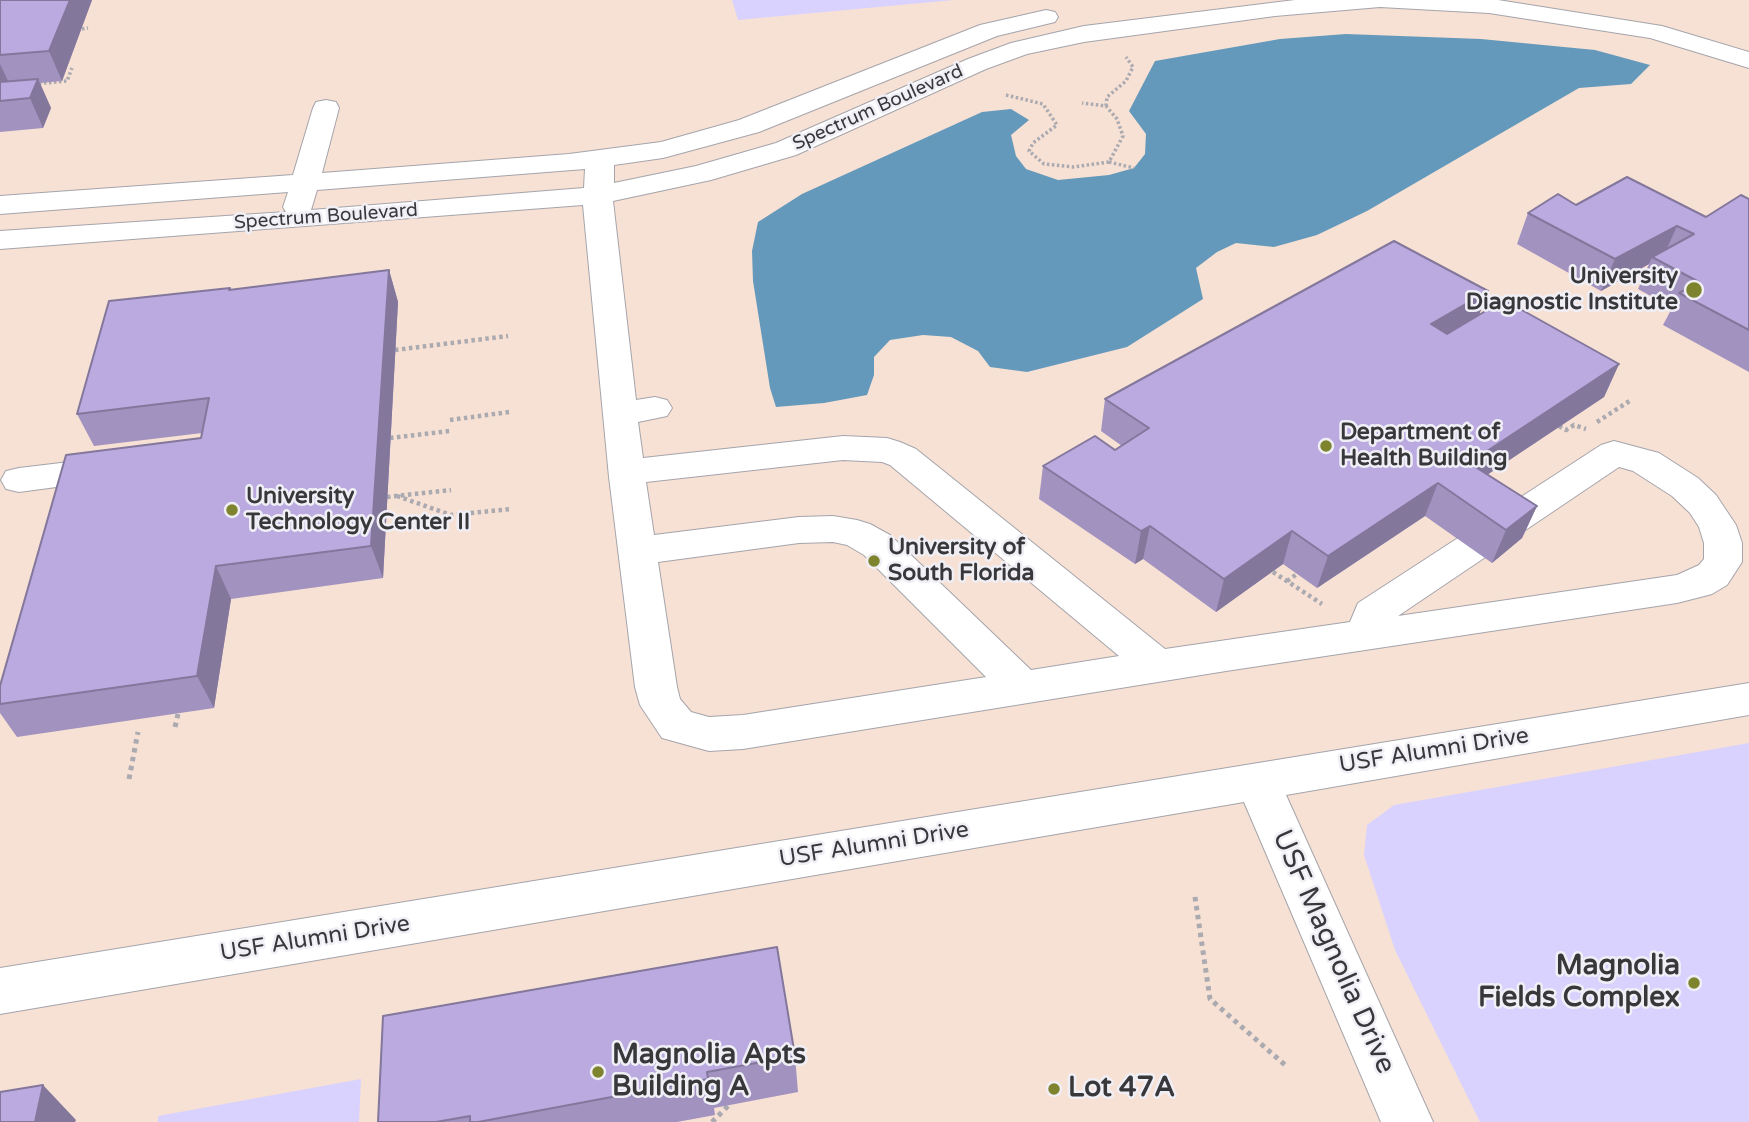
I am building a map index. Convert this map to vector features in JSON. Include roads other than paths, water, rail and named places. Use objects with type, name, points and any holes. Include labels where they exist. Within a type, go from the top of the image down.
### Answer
[{"type":"street","name":"Spectrum Boulevard","points":[[0,205],[600,159],[663,150],[749,126],[989,30],[1058,14],[1148,0]]},
{"type":"street","name":"Spectrum Boulevard","points":[[0,240],[287,227],[600,195],[690,176],[786,149],[977,64],[1020,48],[1270,4],[1380,0],[1489,6],[1653,31],[1749,60]]},
{"type":"street","points":[[1589,0],[1749,38]]},
{"type":"street","points":[[287,227],[304,183],[326,108]]},
{"type":"street","points":[[600,159],[598,211],[621,269],[621,413],[656,687],[661,705],[677,726],[709,734],[743,732],[1157,665],[1368,635],[1687,587],[1713,575],[1723,562],[1723,543],[1717,525],[1703,504],[1685,487],[1646,462],[1614,453],[1372,613],[1368,635]]},
{"type":"street","points":[[0,230],[43,202]]},
{"type":"street","points":[[621,413],[655,408]]},
{"type":"street","points":[[627,472],[843,448],[887,450],[903,457],[1157,665]]},
{"type":"street","points":[[19,480],[142,466]]},
{"type":"street","points":[[638,551],[799,530],[833,528],[857,533],[877,545],[1022,687]]},
{"type":"street","name":"USF Alumni Drive","points":[[0,991],[1749,699]]},
{"type":"street","name":"USF Magnolia Drive","points":[[1258,782],[1407,1122]]},
{"type":"water","points":[[1346,34],[1481,39],[1595,50],[1650,65],[1631,84],[1579,88],[1367,211],[1317,235],[1274,247],[1236,243],[1217,252],[1196,268],[1203,299],[1127,347],[1027,372],[990,367],[978,351],[951,337],[923,335],[890,340],[874,357],[874,375],[867,395],[824,403],[776,407],[770,388],[753,281],[752,251],[758,222],[802,194],[982,112],[1011,109],[1029,120],[1011,135],[1016,156],[1026,169],[1058,180],[1109,175],[1134,168],[1145,154],[1146,134],[1129,111],[1155,61],[1280,39]]},
{"type":"place","name":"University Diagnostic Institute","points":[[1694,290]]},
{"type":"place","name":"Department of Health Building","points":[[1326,446]]},
{"type":"place","name":"University Technology Center II","points":[[232,510]]},
{"type":"place","name":"University of South Florida","points":[[874,561]]},
{"type":"place","name":"Magnolia Fields Complex","points":[[1694,983]]},
{"type":"place","name":"Magnolia Apts Building A","points":[[598,1072]]},
{"type":"place","name":"Lot 47A","points":[[1054,1089]]}]
